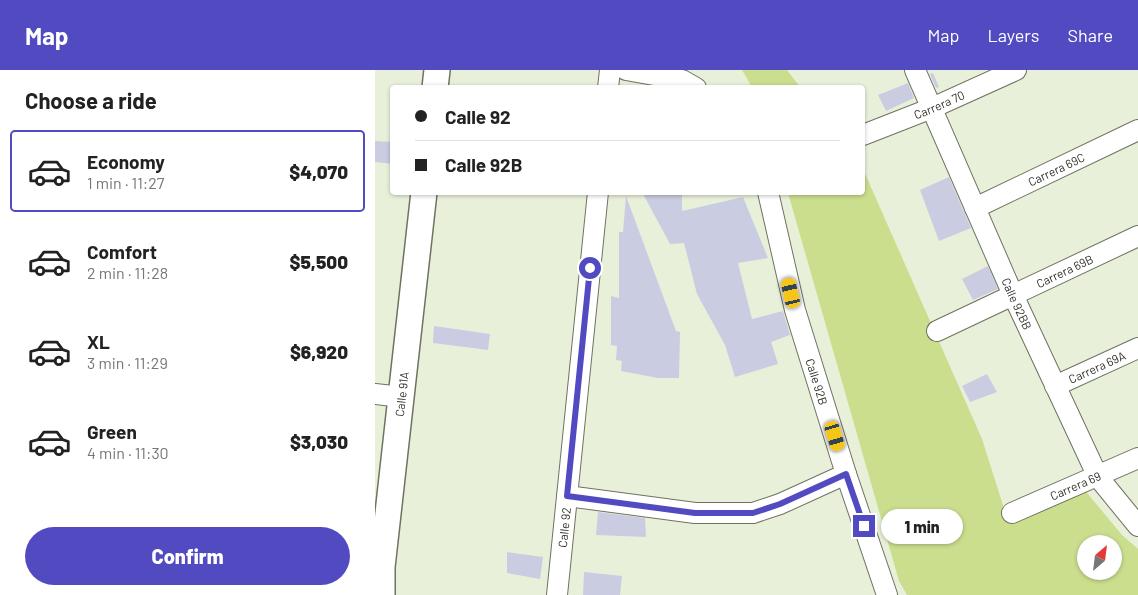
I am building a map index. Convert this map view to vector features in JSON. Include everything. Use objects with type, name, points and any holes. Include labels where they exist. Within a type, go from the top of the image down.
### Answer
[{"type":"street","points":[[435,85],[437,70]]},
{"type":"street","points":[[608,85],[610,70]]},
{"type":"street","points":[[626,70],[689,84]]},
{"type":"street","name":"Calle 92BB","points":[[915,70],[1013,295],[1098,477],[1138,526]]},
{"type":"street","name":"Carrera 70","points":[[865,134],[932,108],[1016,70]]},
{"type":"street","name":"Carrera 69C","points":[[975,208],[1138,130]]},
{"type":"street","name":"Calle 91A","points":[[381,595],[378,567],[402,397],[424,195]]},
{"type":"street","name":"Calle 92","points":[[557,595],[598,195]]},
{"type":"street","name":"Calle 92B","points":[[769,195],[795,310],[846,474],[887,595]]},
{"type":"street","name":"Carrera 69B","points":[[937,331],[1138,236]]},
{"type":"street","name":"Carrera 69A","points":[[1055,386],[1138,348]]},
{"type":"street","points":[[375,394],[402,397]]},
{"type":"street","name":"Carrera 69","points":[[1012,513],[1138,458]]},
{"type":"street","points":[[567,496],[695,513],[753,513],[780,504],[846,474]]},
{"type":"green space","points":[[742,70],[787,70],[798,85],[751,85]]},
{"type":"green space","points":[[865,174],[982,439],[1009,524],[1083,488],[1122,535],[1077,535],[1077,580],[1123,580],[1123,536],[1138,549],[1138,595],[907,595],[899,581],[789,195],[865,195]]},
{"type":"building","points":[[933,73],[939,87],[936,88],[930,74]]},
{"type":"building","points":[[908,83],[914,98],[886,111],[878,95]]},
{"type":"building","points":[[375,141],[390,142],[390,164],[375,162]]},
{"type":"building","points":[[949,177],[971,228],[939,241],[920,190]]},
{"type":"building","points":[[644,195],[682,195],[682,211],[743,197],[768,258],[738,263],[752,319],[783,311],[790,335],[771,342],[778,364],[735,377],[725,345],[697,294],[684,243],[670,244]]},
{"type":"building","points":[[626,196],[676,331],[680,332],[679,378],[658,378],[621,371],[622,361],[616,360],[617,346],[611,345],[611,296],[619,298],[619,232],[623,232]]},
{"type":"building","points":[[988,266],[998,289],[973,300],[962,279]]},
{"type":"building","points":[[434,326],[490,334],[488,350],[433,343]]},
{"type":"building","points":[[987,374],[997,392],[970,402],[962,386]]},
{"type":"building","points":[[598,512],[645,518],[646,537],[596,535]]},
{"type":"building","points":[[507,552],[543,557],[540,579],[507,573]]},
{"type":"building","points":[[584,572],[622,576],[620,595],[583,595]]},
{"type":"route","points":[[590,268],[567,496],[714,515],[753,513],[780,504],[846,474],[864,526]]}]
